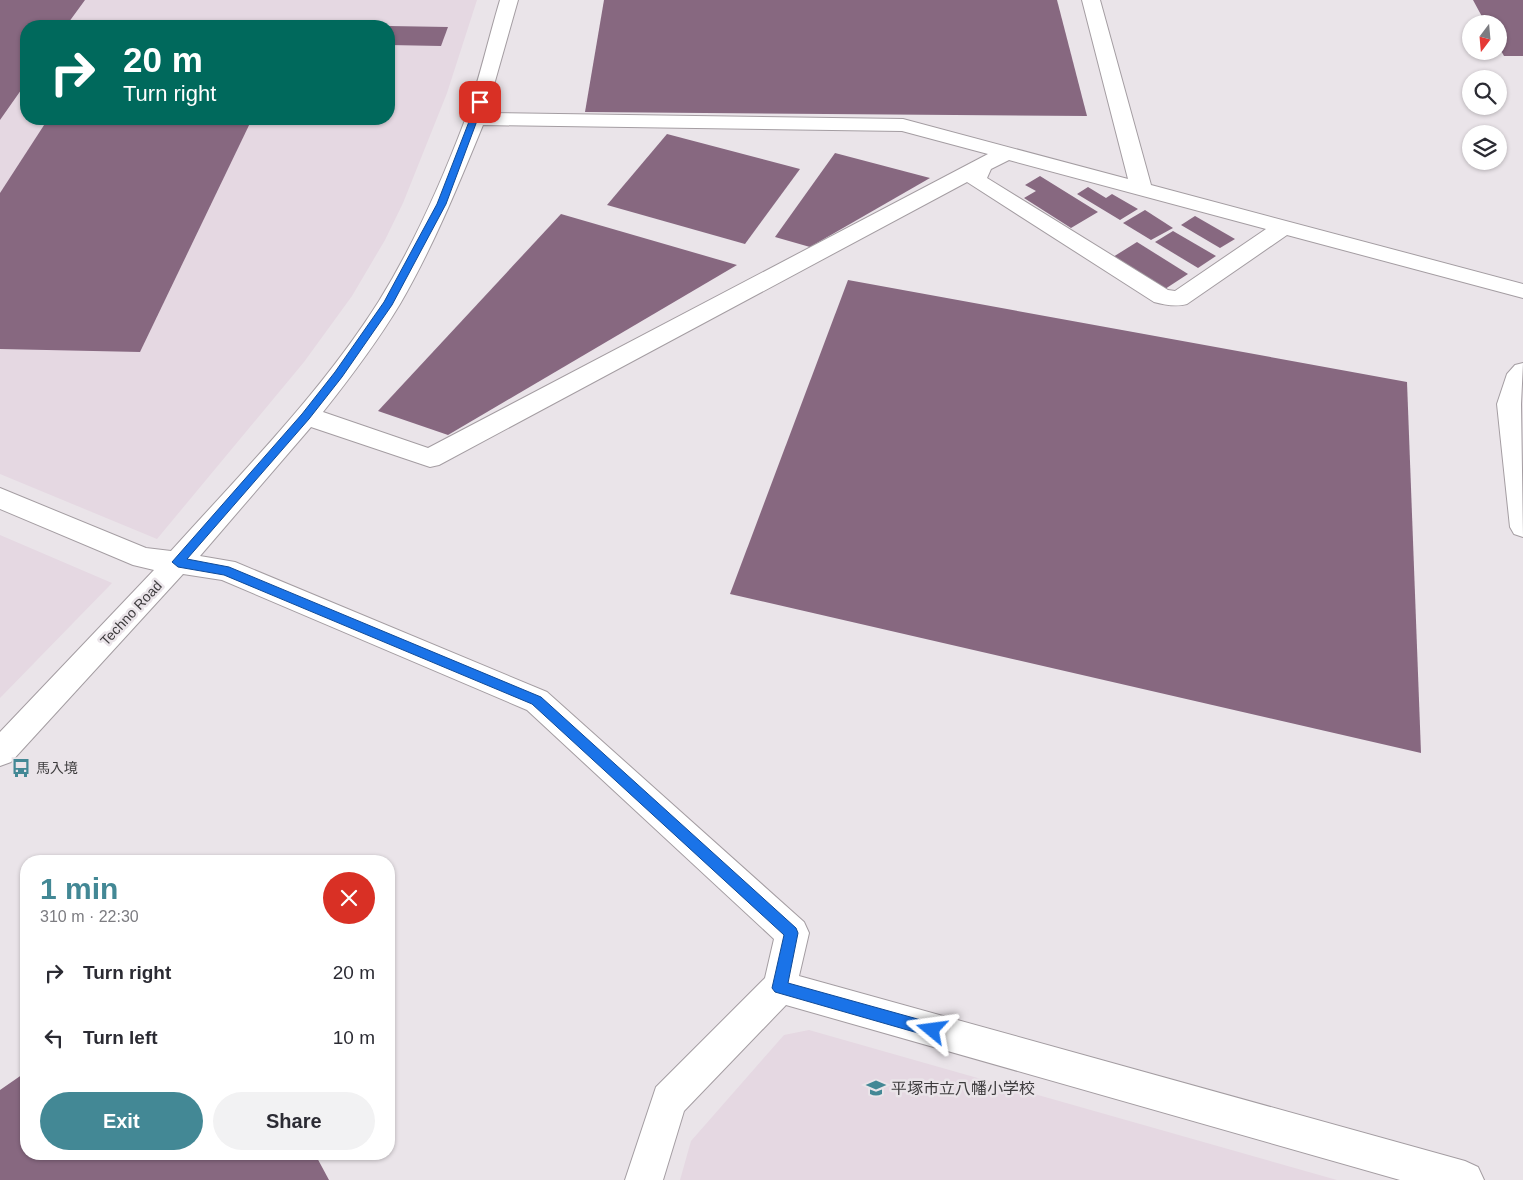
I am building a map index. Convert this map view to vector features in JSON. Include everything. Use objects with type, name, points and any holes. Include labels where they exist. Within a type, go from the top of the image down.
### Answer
[{"type":"street","name":"Techno Road","points":[[0,753],[178,562],[306,416],[339,375],[389,303],[441,204],[475,119],[509,0]]},
{"type":"street","points":[[1090,0],[1141,188]]},
{"type":"street","points":[[475,119],[903,125],[1523,291]]},
{"type":"street","points":[[306,416],[430,458],[1006,152]]},
{"type":"street","points":[[982,166],[976,180],[1162,297],[1171,300],[1179,298],[1284,226]]},
{"type":"street","points":[[1523,371],[1515,380],[1510,404],[1523,527]]},
{"type":"street","points":[[0,498],[143,558],[225,570],[537,701],[792,933],[780,988],[670,1100],[644,1180]]},
{"type":"street","points":[[780,988],[1465,1180]]},
{"type":"shaded area","points":[[0,0],[477,0],[447,93],[403,203],[385,240],[352,296],[304,362],[157,539],[0,474]]},
{"type":"shaded area","points":[[0,535],[112,583],[0,698]]},
{"type":"shaded area","name":"平塚市立八幡小学校","points":[[809,1030],[1337,1180],[680,1180],[691,1141],[784,1035]]},
{"type":"building","points":[[0,0],[85,0],[70,20],[20,20],[20,92],[0,120]]},
{"type":"building","points":[[604,0],[1057,0],[1087,116],[585,112]]},
{"type":"building","points":[[1473,0],[1523,0],[1523,56],[1508,56],[1508,15],[1481,15]]},
{"type":"building","points":[[395,26],[448,27],[441,46],[395,45]]},
{"type":"building","points":[[44,125],[249,125],[140,352],[0,349],[0,193]]},
{"type":"building","points":[[667,134],[800,169],[745,244],[607,205]]},
{"type":"building","points":[[835,153],[930,178],[810,247],[775,237]]},
{"type":"building","points":[[1040,176],[1098,212],[1071,228],[1024,198],[1036,191],[1025,185]]},
{"type":"building","points":[[1088,187],[1106,198],[1112,194],[1138,209],[1120,220],[1077,194]]},
{"type":"building","points":[[1145,210],[1173,228],[1151,240],[1123,223]]},
{"type":"building","points":[[561,214],[737,265],[448,435],[378,411]]},
{"type":"building","points":[[1195,216],[1235,239],[1220,248],[1181,225]]},
{"type":"building","points":[[1173,231],[1216,256],[1198,268],[1155,242]]},
{"type":"building","points":[[1137,242],[1188,274],[1165,289],[1113,257]]},
{"type":"building","points":[[848,280],[1407,382],[1421,753],[730,594]]},
{"type":"building","points":[[20,1076],[20,1160],[318,1160],[329,1180],[0,1180],[0,1090]]},
{"type":"place","name":"馬入境","points":[[21,768]]},
{"type":"place","name":"平塚市立八幡小学校","points":[[876,1088]]},
{"type":"route","points":[[480,102],[441,204],[389,303],[339,375],[306,416],[178,562],[225,570],[537,701],[792,933],[780,988],[932,1030]]}]
